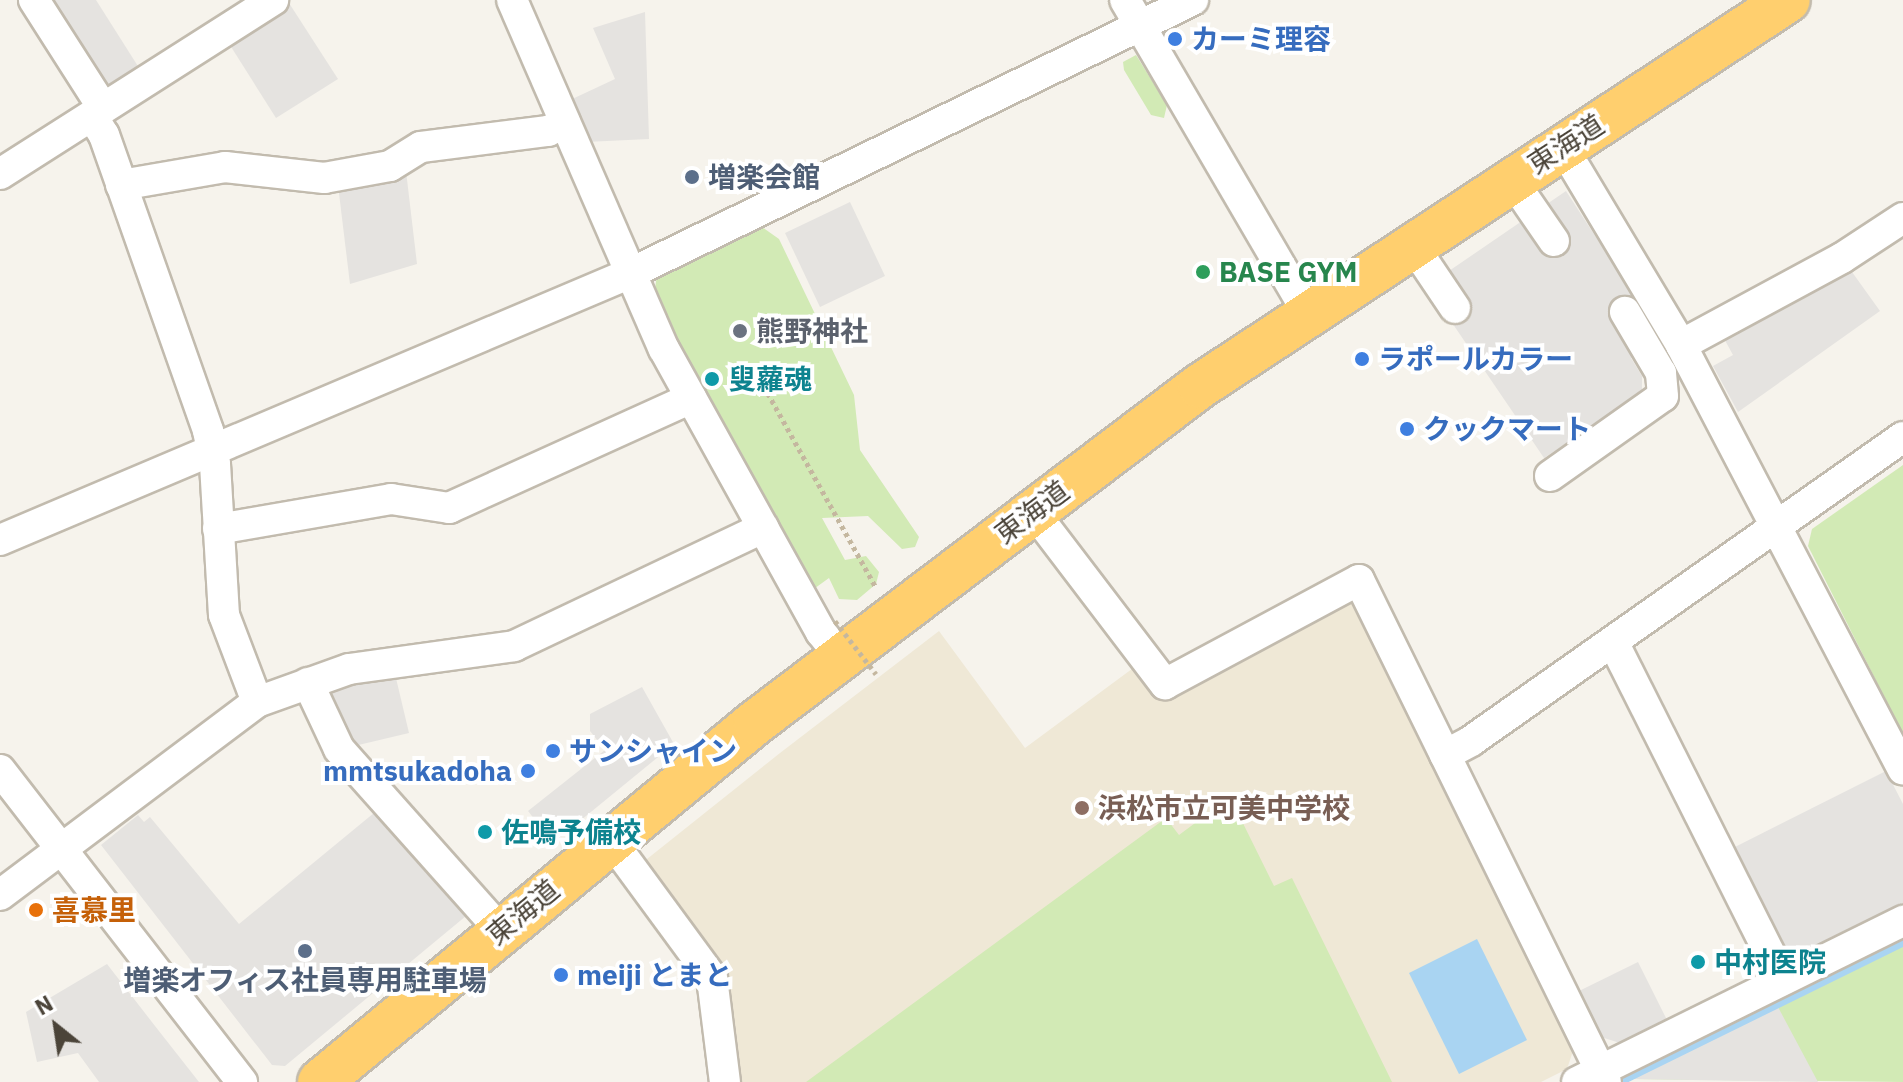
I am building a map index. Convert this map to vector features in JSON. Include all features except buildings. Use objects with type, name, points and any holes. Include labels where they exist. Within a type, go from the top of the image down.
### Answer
[{"type":"highway","name":"東海道","points":[[335,1077],[610,839],[1033,511],[1307,312],[1788,0]]},
{"type":"street","points":[[34,0],[98,112],[213,450],[224,615],[257,702]]},
{"type":"street","points":[[0,174],[273,0]]},
{"type":"street","points":[[512,0],[631,273],[691,398],[763,528],[850,651]]},
{"type":"street","points":[[1125,0],[1307,312]]},
{"type":"street","points":[[0,540],[631,273],[1142,29],[1193,0]]},
{"type":"street","points":[[121,185],[225,167],[324,178],[390,166],[421,147],[548,131],[565,123]]},
{"type":"street","points":[[1562,146],[1681,345],[1779,524],[1903,769]]},
{"type":"street","points":[[1512,180],[1554,241]]},
{"type":"street","points":[[1681,345],[1842,258],[1903,218]]},
{"type":"street","points":[[1412,244],[1455,308]]},
{"type":"street","points":[[1550,476],[1663,396],[1661,373],[1617,317],[1652,296]]},
{"type":"street","points":[[218,529],[391,499],[449,508],[691,398]]},
{"type":"street","points":[[1445,755],[1613,642],[1903,437]]},
{"type":"street","points":[[1033,511],[1165,684],[1359,580],[1445,755],[1594,1078],[1903,921]]},
{"type":"street","points":[[0,895],[63,852],[257,702],[349,669],[514,646],[763,528]]},
{"type":"street","points":[[1613,642],[1783,980]]},
{"type":"street","points":[[308,683],[339,749],[501,931]]},
{"type":"street","points":[[0,770],[242,1082]]},
{"type":"street","points":[[610,839],[712,978],[725,1082]]},
{"type":"path","points":[[756,372],[880,594]]},
{"type":"shaded area","points":[[45,0],[96,0],[141,71],[111,90],[101,88]]},
{"type":"shaded area","points":[[289,3],[338,79],[276,118],[228,42]]},
{"type":"shaded area","points":[[645,12],[649,139],[586,142],[568,101],[615,79],[593,28]]},
{"type":"shaded area","points":[[406,171],[417,264],[350,284],[338,185]]},
{"type":"shaded area","points":[[1566,191],[1662,339],[1631,358],[1642,376],[1642,392],[1544,458],[1427,286]]},
{"type":"shaded area","points":[[850,202],[885,276],[820,307],[785,233]]},
{"type":"shaded area","points":[[1847,265],[1880,311],[1738,412],[1713,366],[1733,355],[1721,333]]},
{"type":"shaded area","name":"浜松市立可美中学校","points":[[1349,596],[1573,1051],[1567,1069],[1541,1082],[737,1082],[730,1043],[642,863],[780,753],[939,631],[1025,748],[1140,663],[1164,695]]},
{"type":"shaded area","points":[[395,674],[409,733],[350,747],[319,690]]},
{"type":"shaded area","points":[[642,687],[674,744],[553,843],[528,811],[605,750],[590,731],[590,714]]},
{"type":"shaded area","points":[[1886,771],[1903,804],[1903,903],[1788,960],[1727,851]]},
{"type":"shaded area","name":"増楽オフィス社員専用駐車場","points":[[380,808],[472,911],[285,1066],[272,1065],[101,845],[138,815],[144,822],[150,817],[239,924]]},
{"type":"shaded area","points":[[1638,962],[1667,1020],[1620,1043],[1601,1037],[1579,991]]},
{"type":"shaded area","points":[[107,964],[199,1082],[99,1082],[78,1053],[37,1062],[26,1012]]},
{"type":"shaded area","points":[[1778,1007],[1818,1082],[1633,1079]]},
{"type":"green space","points":[[1136,55],[1167,105],[1164,118],[1151,115],[1124,70],[1123,62]]},
{"type":"green space","points":[[759,225],[779,239],[854,395],[860,450],[919,537],[915,547],[902,549],[868,516],[822,518],[845,560],[866,556],[879,572],[876,584],[857,600],[839,599],[829,578],[811,591],[674,344],[654,297],[657,274]]},
{"type":"green space","points":[[1903,465],[1903,734],[1808,546],[1812,529]]},
{"type":"green space","points":[[1230,797],[1274,886],[1292,878],[1392,1082],[806,1082],[1166,818],[1179,835]]},
{"type":"green space","points":[[1903,946],[1903,1082],[1633,1079]]},
{"type":"water","points":[[1477,939],[1527,1040],[1459,1074],[1409,973]]},
{"type":"waterway","points":[[1625,1078],[1903,941]]},
{"type":"place","name":"カーミ理容","points":[[1175,39]]},
{"type":"place","name":"増楽会館","points":[[692,177]]},
{"type":"place","name":"BASE GYM","points":[[1203,272]]},
{"type":"place","name":"熊野神社","points":[[740,331]]},
{"type":"place","name":"ラポールカラー","points":[[1362,359]]},
{"type":"place","name":"叟蘿魂","points":[[712,379]]},
{"type":"place","name":"クックマート","points":[[1407,429]]},
{"type":"place","name":"サンシャイン","points":[[553,751]]},
{"type":"place","name":"mmtsukadoha","points":[[528,771]]},
{"type":"place","name":"浜松市立可美中学校","points":[[1082,808]]},
{"type":"place","name":"佐鳴予備校","points":[[485,832]]},
{"type":"place","name":"喜慕里","points":[[36,910]]},
{"type":"place","name":"増楽オフィス社員専用駐車場","points":[[305,951]]},
{"type":"place","name":"中村医院","points":[[1698,962]]},
{"type":"place","name":"meiji とまと","points":[[561,975]]}]
